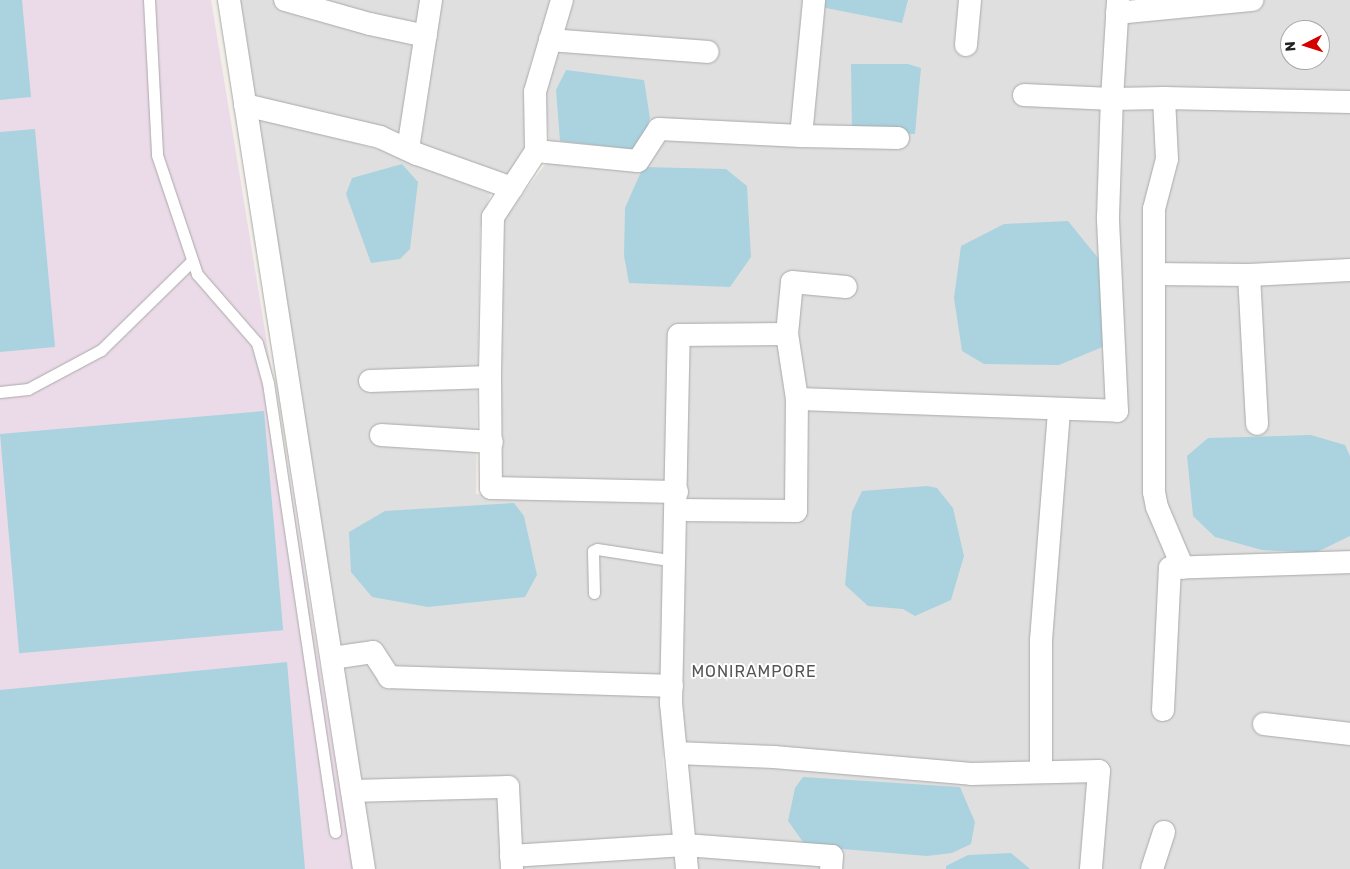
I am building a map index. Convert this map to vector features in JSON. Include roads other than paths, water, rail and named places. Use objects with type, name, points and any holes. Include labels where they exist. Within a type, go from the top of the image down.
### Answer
[{"type":"street","points":[[229,0],[364,869]]},
{"type":"street","points":[[285,0],[370,24],[426,36]]},
{"type":"street","points":[[408,150],[431,0]]},
{"type":"street","points":[[562,0],[535,92],[536,151],[493,217],[490,377],[491,488],[796,511],[797,399],[787,334],[792,282],[846,287]]},
{"type":"street","points":[[801,136],[814,0]]},
{"type":"street","points":[[966,45],[970,0]]},
{"type":"street","points":[[797,399],[1117,411],[1108,218],[1112,99],[1118,6],[1252,0]]},
{"type":"street","points":[[550,40],[708,52]]},
{"type":"street","points":[[1024,95],[1112,99],[1164,98],[1350,102]]},
{"type":"street","points":[[1164,98],[1167,159],[1154,208],[1154,492],[1157,507],[1183,568]]},
{"type":"street","points":[[245,105],[380,137],[408,150],[512,188]]},
{"type":"street","points":[[536,151],[638,160],[659,129],[801,136],[898,138]]},
{"type":"street","points":[[1154,274],[1249,275],[1350,270]]},
{"type":"street","points":[[1249,275],[1257,424]]},
{"type":"street","points":[[687,869],[671,704],[676,561],[679,335],[787,334]]},
{"type":"street","points":[[370,381],[490,377]]},
{"type":"street","points":[[1041,772],[1042,640],[1059,410]]},
{"type":"street","points":[[381,435],[492,442]]},
{"type":"street","points":[[1164,710],[1170,568],[1350,562]]},
{"type":"street","points":[[332,658],[373,652],[389,677],[672,686]]},
{"type":"street","points":[[1264,724],[1350,734]]},
{"type":"street","points":[[676,753],[774,757],[971,774],[1099,771],[1091,869]]},
{"type":"street","points":[[352,790],[508,787],[512,863],[684,845],[832,856],[831,869]]},
{"type":"street","points":[[1152,869],[1164,832]]},
{"type":"lane","points":[[149,0],[157,155],[197,274],[257,343],[268,383],[335,832]]},
{"type":"lane","points":[[0,392],[28,389],[101,350],[192,261]]},
{"type":"lane","points":[[594,593],[593,551],[597,548],[676,561]]},
{"type":"water","points":[[0,0],[22,0],[31,97],[0,100]]},
{"type":"water","points":[[817,0],[908,0],[902,23],[816,6]]},
{"type":"water","points":[[851,64],[908,64],[921,68],[915,134],[852,132]]},
{"type":"water","points":[[566,70],[644,80],[650,118],[639,150],[560,141],[556,90]]},
{"type":"water","points":[[35,129],[55,347],[0,352],[0,132]]},
{"type":"water","points":[[402,164],[418,182],[410,249],[400,259],[371,263],[346,194],[352,178]]},
{"type":"water","points":[[643,167],[726,169],[747,186],[751,257],[730,287],[629,283],[624,256],[625,208]]},
{"type":"water","points":[[1068,221],[1107,269],[1105,346],[1059,365],[984,364],[962,351],[954,298],[961,246],[1004,224]]},
{"type":"water","points":[[264,411],[283,630],[19,653],[0,434]]},
{"type":"water","points":[[1311,435],[1345,445],[1350,456],[1350,536],[1315,553],[1262,550],[1215,537],[1193,516],[1187,456],[1208,438]]},
{"type":"water","points":[[927,486],[937,488],[953,508],[964,556],[951,600],[915,616],[903,609],[868,606],[845,585],[852,512],[862,491]]},
{"type":"water","points":[[514,503],[524,516],[537,575],[525,597],[428,607],[372,597],[351,572],[349,532],[385,511]]},
{"type":"water","points":[[287,662],[305,869],[0,869],[0,690]]},
{"type":"water","points":[[803,777],[960,787],[975,822],[971,844],[952,853],[927,856],[806,846],[788,821],[795,788]]},
{"type":"water","points":[[1011,853],[1030,869],[946,869],[946,866],[968,855]]},
{"type":"district","name":"MONIRAMPORE","points":[[754,672]]}]
